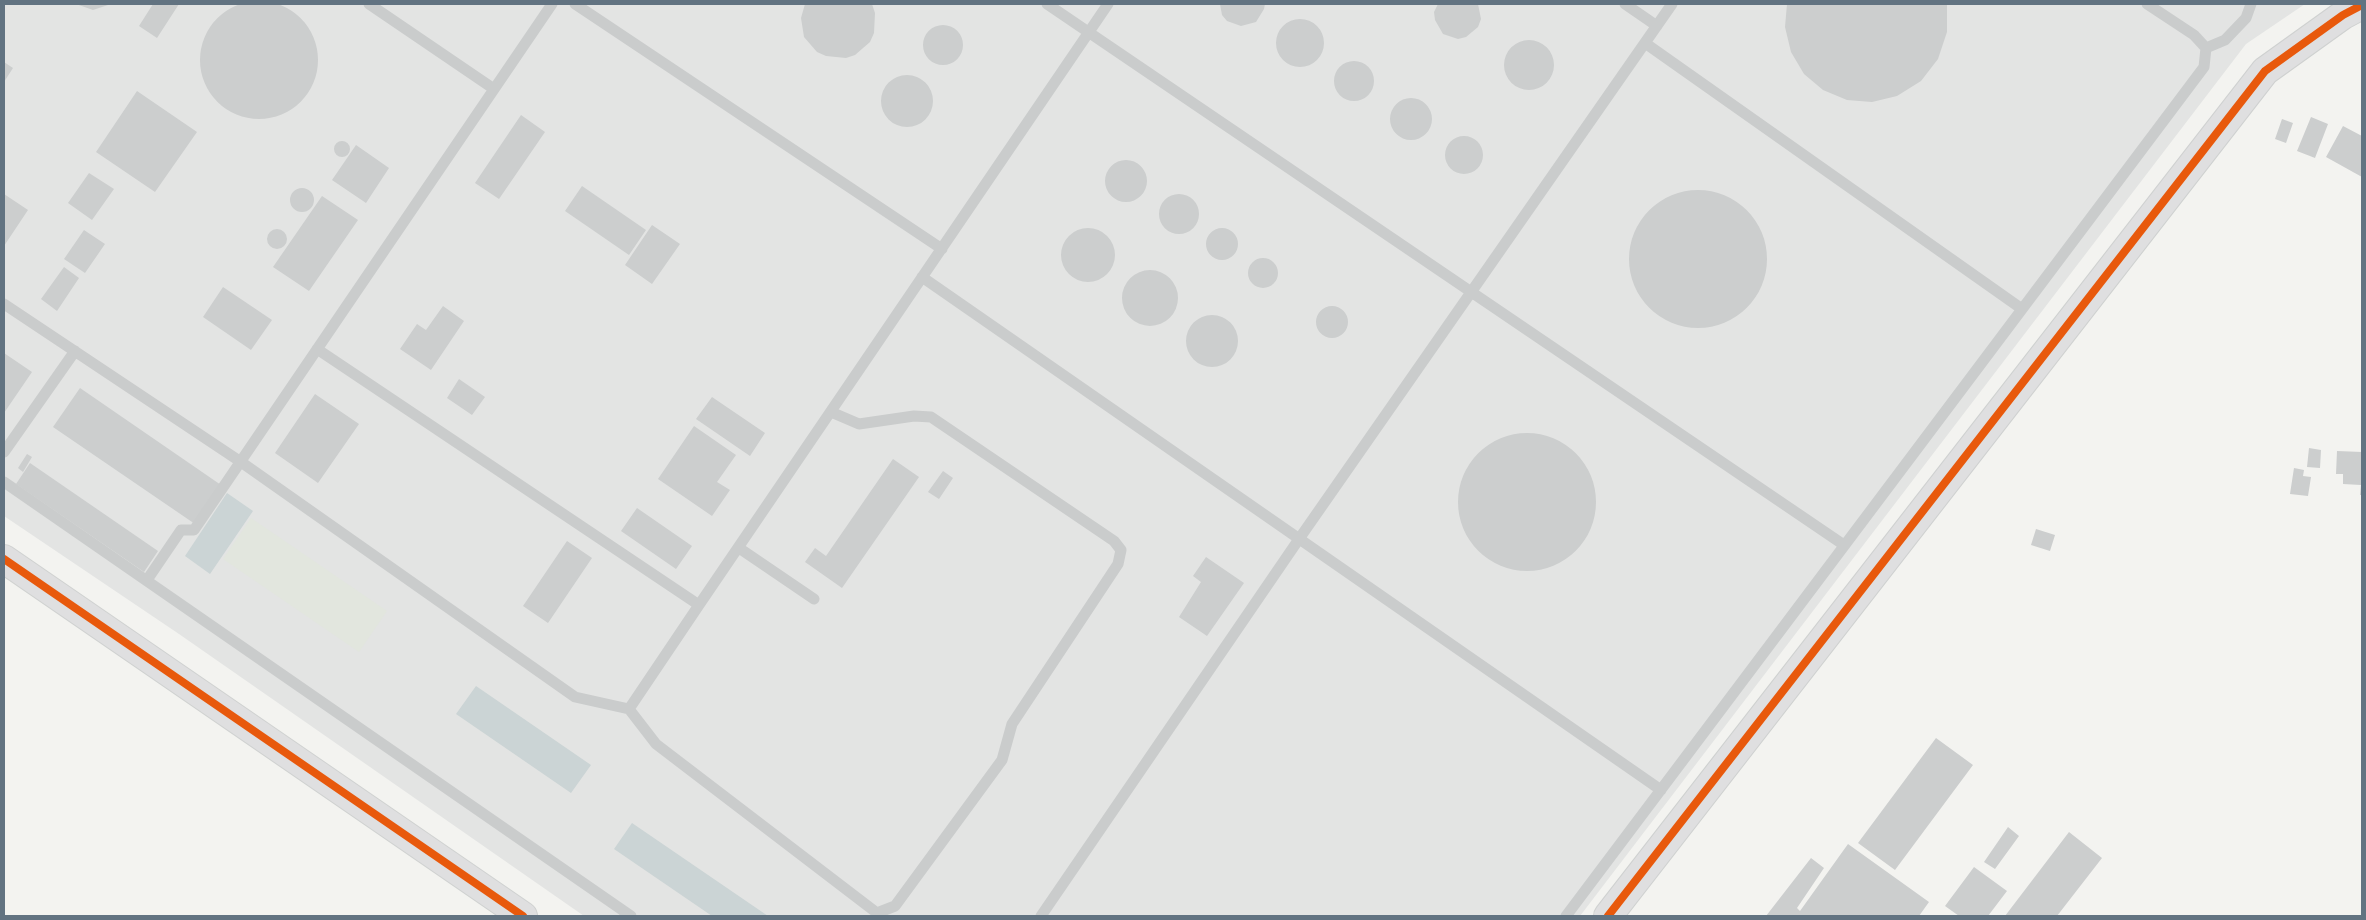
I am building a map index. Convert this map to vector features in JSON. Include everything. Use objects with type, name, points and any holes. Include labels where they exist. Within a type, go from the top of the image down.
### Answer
[{"type":"street","points":[[1608,916],[2265,71],[2343,15],[2362,5]]},
{"type":"street","points":[[4,558],[523,916]]},
{"type":"lane","points":[[369,4],[494,90]]},
{"type":"lane","points":[[147,580],[181,530],[194,530],[552,4]]},
{"type":"lane","points":[[575,4],[942,250]]},
{"type":"lane","points":[[1047,4],[1844,545]]},
{"type":"lane","points":[[629,709],[1108,4]]},
{"type":"lane","points":[[1625,4],[1657,26]]},
{"type":"lane","points":[[1041,916],[1299,539],[1672,4]]},
{"type":"lane","points":[[1566,916],[2204,67],[2206,48],[2194,35],[2147,4]]},
{"type":"lane","points":[[2206,48],[2225,40],[2246,18],[2251,4]]},
{"type":"lane","points":[[1645,42],[2022,309]]},
{"type":"lane","points":[[922,277],[1661,790]]},
{"type":"lane","points":[[4,304],[241,462],[575,697],[629,709],[656,744],[877,914],[895,906],[1002,760],[1012,724],[1118,564],[1121,550],[1114,541],[931,416],[914,416],[859,424],[831,412]]},
{"type":"lane","points":[[318,349],[699,605]]},
{"type":"lane","points":[[4,452],[75,351]]},
{"type":"lane","points":[[4,482],[631,916]]},
{"type":"lane","points":[[739,548],[814,598]]},
{"type":"shaded area","points":[[4,4],[2305,4],[2246,44],[1580,916],[584,916],[179,634],[4,516]]},
{"type":"shaded area","points":[[227,493],[253,511],[210,574],[185,556]]},
{"type":"shaded area","points":[[251,518],[387,611],[359,652],[223,559]]},
{"type":"shaded area","points":[[476,686],[591,765],[571,793],[456,714]]},
{"type":"shaded area","points":[[632,823],[768,916],[712,916],[614,849]]},
{"type":"building","points":[[259,1],[281,6],[292,11],[308,27],[313,38],[318,60],[313,82],[308,93],[292,109],[281,114],[259,119],[237,114],[226,109],[210,93],[205,82],[200,60],[205,38],[210,27],[226,11],[237,6]]},
{"type":"building","points":[[76,4],[111,4],[93,10]]},
{"type":"building","points":[[153,4],[179,4],[157,38],[139,26]]},
{"type":"building","points":[[805,4],[872,4],[875,13],[874,33],[870,42],[855,55],[846,58],[826,56],[817,52],[804,37],[801,18]]},
{"type":"building","points":[[1220,4],[1265,4],[1256,22],[1241,26],[1227,21],[1222,15]]},
{"type":"building","points":[[1438,4],[1478,4],[1481,19],[1478,27],[1466,37],[1458,39],[1443,34],[1435,20],[1434,12]]},
{"type":"building","points":[[1787,4],[1947,4],[1947,32],[1938,59],[1921,81],[1897,96],[1872,102],[1847,100],[1823,90],[1804,74],[1791,52],[1785,27]]},
{"type":"building","points":[[1295,19],[1305,19],[1317,26],[1324,38],[1324,48],[1317,60],[1305,67],[1295,67],[1287,63],[1280,56],[1276,48],[1276,38],[1280,30],[1287,23]]},
{"type":"building","points":[[947,25],[954,28],[960,34],[963,45],[962,53],[954,62],[947,65],[939,65],[932,62],[924,53],[923,41],[926,34],[935,26]]},
{"type":"building","points":[[1534,40],[1547,47],[1553,55],[1553,75],[1547,83],[1539,89],[1524,90],[1511,83],[1505,75],[1504,60],[1511,47],[1519,41]]},
{"type":"building","points":[[1358,61],[1365,64],[1371,70],[1374,81],[1373,89],[1365,98],[1358,101],[1350,101],[1343,98],[1335,89],[1334,77],[1337,70],[1346,62]]},
{"type":"building","points":[[4,62],[13,68],[4,82]]},
{"type":"building","points":[[907,75],[917,77],[925,83],[931,91],[933,101],[931,111],[925,119],[917,125],[907,127],[897,125],[889,119],[883,111],[881,101],[883,91],[889,83],[897,77]]},
{"type":"building","points":[[137,91],[197,132],[155,192],[96,152]]},
{"type":"building","points":[[1407,98],[1415,98],[1426,104],[1432,119],[1426,134],[1415,140],[1407,140],[1396,134],[1390,123],[1390,115],[1396,104]]},
{"type":"building","points":[[521,115],[545,132],[499,199],[475,183]]},
{"type":"building","points":[[2311,117],[2328,124],[2315,158],[2297,151]]},
{"type":"building","points":[[2282,119],[2293,123],[2286,143],[2275,139]]},
{"type":"building","points":[[2343,126],[2362,136],[2362,177],[2326,157]]},
{"type":"building","points":[[1464,136],[1477,142],[1483,155],[1477,168],[1464,174],[1451,168],[1445,155],[1451,142]]},
{"type":"building","points":[[342,141],[348,143],[350,149],[348,155],[342,157],[336,155],[334,149],[336,143]]},
{"type":"building","points":[[356,145],[389,168],[366,203],[332,180]]},
{"type":"building","points":[[1130,160],[1138,163],[1144,169],[1147,181],[1144,193],[1138,199],[1122,202],[1114,199],[1108,193],[1105,177],[1108,169],[1114,163]]},
{"type":"building","points":[[89,173],[114,189],[92,220],[68,203]]},
{"type":"building","points":[[582,186],[646,230],[629,255],[565,211]]},
{"type":"building","points":[[302,188],[310,192],[314,200],[310,208],[302,212],[294,208],[290,200],[294,192]]},
{"type":"building","points":[[1698,190],[1724,195],[1747,210],[1762,233],[1767,259],[1762,285],[1747,308],[1724,323],[1698,328],[1672,323],[1649,308],[1634,285],[1629,259],[1634,233],[1649,210],[1672,195]]},
{"type":"building","points":[[4,194],[28,210],[4,246]]},
{"type":"building","points":[[1183,194],[1190,197],[1196,203],[1199,214],[1198,222],[1190,231],[1183,234],[1175,234],[1168,231],[1160,222],[1159,210],[1162,203],[1171,195]]},
{"type":"building","points":[[322,196],[358,220],[309,291],[273,267]]},
{"type":"building","points":[[652,225],[680,244],[652,284],[625,265]]},
{"type":"building","points":[[1083,228],[1093,228],[1103,232],[1111,240],[1115,255],[1111,270],[1103,278],[1093,282],[1083,282],[1073,278],[1065,270],[1061,260],[1061,250],[1065,240],[1073,232]]},
{"type":"building","points":[[1222,228],[1228,229],[1233,233],[1237,238],[1237,250],[1233,255],[1228,259],[1222,260],[1216,259],[1211,255],[1207,250],[1206,244],[1207,238],[1211,233],[1216,229]]},
{"type":"building","points":[[277,229],[284,232],[287,239],[284,246],[277,249],[270,246],[267,239],[270,232]]},
{"type":"building","points":[[84,230],[105,244],[85,273],[64,259]]},
{"type":"building","points":[[1263,258],[1274,262],[1278,273],[1274,284],[1263,288],[1252,284],[1248,273],[1252,262]]},
{"type":"building","points":[[64,267],[79,278],[57,311],[41,299]]},
{"type":"building","points":[[1150,270],[1161,272],[1170,278],[1176,287],[1178,298],[1176,309],[1170,318],[1161,324],[1150,326],[1139,324],[1130,318],[1124,309],[1122,298],[1124,287],[1130,278],[1139,272]]},
{"type":"building","points":[[223,287],[272,320],[251,350],[203,317]]},
{"type":"building","points":[[443,306],[464,321],[431,370],[400,349],[417,324],[426,330]]},
{"type":"building","points":[[1332,306],[1338,307],[1343,311],[1347,316],[1347,328],[1343,333],[1338,337],[1332,338],[1326,337],[1321,333],[1317,328],[1316,322],[1317,316],[1321,311],[1326,307]]},
{"type":"building","points":[[1207,315],[1217,315],[1231,322],[1238,336],[1238,346],[1231,360],[1217,367],[1207,367],[1197,363],[1190,356],[1186,346],[1186,336],[1190,326],[1197,319]]},
{"type":"building","points":[[4,353],[32,372],[4,413]]},
{"type":"building","points":[[459,379],[485,397],[472,415],[447,398]]},
{"type":"building","points":[[80,388],[221,485],[195,524],[53,427]]},
{"type":"building","points":[[315,394],[359,424],[318,483],[275,453]]},
{"type":"building","points":[[712,397],[765,433],[750,456],[696,419]]},
{"type":"building","points":[[694,426],[736,455],[717,482],[730,490],[712,516],[658,479]]},
{"type":"building","points":[[1527,433],[1541,434],[1553,438],[1565,444],[1576,453],[1585,464],[1591,476],[1595,488],[1595,516],[1591,528],[1585,540],[1576,551],[1565,560],[1553,566],[1541,570],[1527,571],[1513,570],[1501,566],[1489,560],[1478,551],[1469,540],[1463,528],[1459,516],[1458,502],[1459,488],[1463,476],[1469,464],[1478,453],[1489,444],[1501,438],[1513,434]]},
{"type":"building","points":[[2309,448],[2321,450],[2320,468],[2307,467]]},
{"type":"building","points":[[2337,451],[2362,452],[2362,495],[2360,495],[2361,485],[2343,484],[2343,474],[2336,474]]},
{"type":"building","points":[[27,454],[32,457],[23,472],[18,468]]},
{"type":"building","points":[[893,459],[919,477],[842,588],[805,562],[815,548],[826,556]]},
{"type":"building","points":[[30,463],[158,551],[144,572],[16,484]]},
{"type":"building","points":[[2294,468],[2304,470],[2303,476],[2311,477],[2308,496],[2290,494]]},
{"type":"building","points":[[943,471],[953,478],[939,499],[928,492]]},
{"type":"building","points":[[637,508],[692,546],[676,569],[621,531]]},
{"type":"building","points":[[2036,529],[2055,535],[2050,551],[2031,545]]},
{"type":"building","points":[[567,541],[592,558],[548,623],[523,606]]},
{"type":"building","points":[[1206,557],[1244,583],[1207,636],[1179,617],[1201,582],[1193,576]]},
{"type":"building","points":[[1936,738],[1973,765],[1895,870],[1858,843]]},
{"type":"building","points":[[2008,827],[2019,836],[1995,869],[1984,862]]},
{"type":"building","points":[[2069,832],[2102,858],[2057,916],[2005,916]]},
{"type":"building","points":[[1848,844],[1929,902],[1919,916],[1766,916],[1811,858],[1824,868],[1797,908],[1800,911]]},
{"type":"building","points":[[1974,867],[2007,891],[1988,916],[1959,916],[1945,906]]},
{"type":"cycle path","points":[[1608,916],[2265,71],[2343,15],[2362,5]]},
{"type":"cycle path","points":[[4,559],[523,916]]}]
